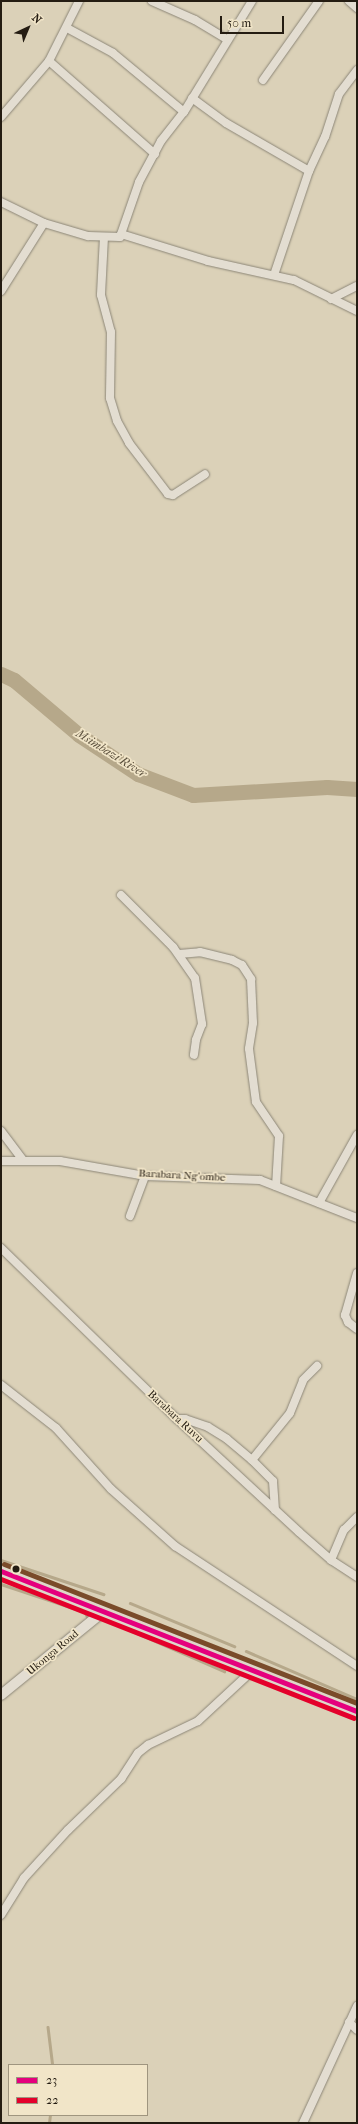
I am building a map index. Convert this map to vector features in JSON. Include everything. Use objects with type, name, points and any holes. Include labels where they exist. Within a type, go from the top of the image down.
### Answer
[{"type":"main road","points":[[1,1571],[357,1711]]},
{"type":"street","points":[[1,117],[50,60],[79,1]]},
{"type":"street","points":[[152,1],[195,20],[227,39]]},
{"type":"street","points":[[1,202],[44,223],[88,236],[117,238],[121,234],[139,182],[154,154],[184,112],[227,39],[252,1]]},
{"type":"street","points":[[263,80],[319,1]]},
{"type":"street","points":[[349,1],[357,8]]},
{"type":"street","points":[[67,28],[114,53],[184,112]]},
{"type":"street","points":[[50,60],[154,154]]},
{"type":"street","points":[[274,275],[309,172],[325,137],[339,94],[357,70]]},
{"type":"street","points":[[192,98],[226,123],[309,172]]},
{"type":"street","points":[[1,291],[44,223]]},
{"type":"street","points":[[121,234],[208,261],[294,280],[357,311]]},
{"type":"street","points":[[104,237],[101,295],[111,332],[110,398],[117,422],[128,443],[168,494],[173,495],[206,474]]},
{"type":"street","points":[[330,299],[357,286]]},
{"type":"street","points":[[121,895],[179,954],[195,978],[202,1024],[196,1040],[194,1056]]},
{"type":"street","points":[[179,954],[200,952],[232,960],[242,965],[251,980],[253,1023],[249,1049],[256,1102],[280,1136],[276,1186]]},
{"type":"street","points":[[1,1131],[23,1160]]},
{"type":"street","points":[[319,1203],[357,1135]]},
{"type":"street","name":"Barabara Ng'ombe","points":[[1,1162],[23,1160],[60,1161],[146,1176],[260,1180],[357,1218]]},
{"type":"street","points":[[130,1216],[146,1176]]},
{"type":"street","name":"Barabara Ruvu","points":[[1,1248],[177,1419],[275,1510],[332,1560],[357,1577]]},
{"type":"street","points":[[357,1273],[345,1315],[348,1322],[357,1330]]},
{"type":"street","points":[[252,1460],[290,1413],[303,1380],[317,1366]]},
{"type":"street","points":[[1,1385],[56,1428],[111,1489],[175,1546],[357,1666]]},
{"type":"street","points":[[177,1419],[185,1419],[208,1427],[228,1439],[252,1460],[273,1481],[275,1510]]},
{"type":"street","points":[[332,1560],[344,1530],[357,1517]]},
{"type":"street","name":"Ukonga Road","points":[[1,1695],[104,1611]]},
{"type":"street","points":[[1,1915],[24,1878],[68,1830],[121,1779],[138,1753],[148,1745],[198,1721],[253,1670]]},
{"type":"street","points":[[303,2123],[357,2006]]},
{"type":"street","points":[[349,2022],[357,2030]]},
{"type":"waterway","name":"Msimbazi River","points":[[1,674],[14,680],[79,735],[138,774],[193,795],[327,787],[357,789]]},
{"type":"waterway","points":[[1,1560],[103,1594]]},
{"type":"waterway","points":[[1,1584],[85,1612],[89,1620]]},
{"type":"waterway","points":[[130,1603],[234,1646]]},
{"type":"waterway","points":[[107,1620],[224,1671]]},
{"type":"waterway","points":[[246,1651],[357,1699]]},
{"type":"waterway","points":[[48,2027],[53,2064]]},
{"type":"waterway","points":[[49,2123],[50,2116]]},
{"type":"transit line","points":[[4,1564],[357,1703]]},
{"type":"transit line","name":"23","points":[[1,1571],[357,1711]]},
{"type":"transit line","name":"22","points":[[1,1579],[354,1718]]}]
